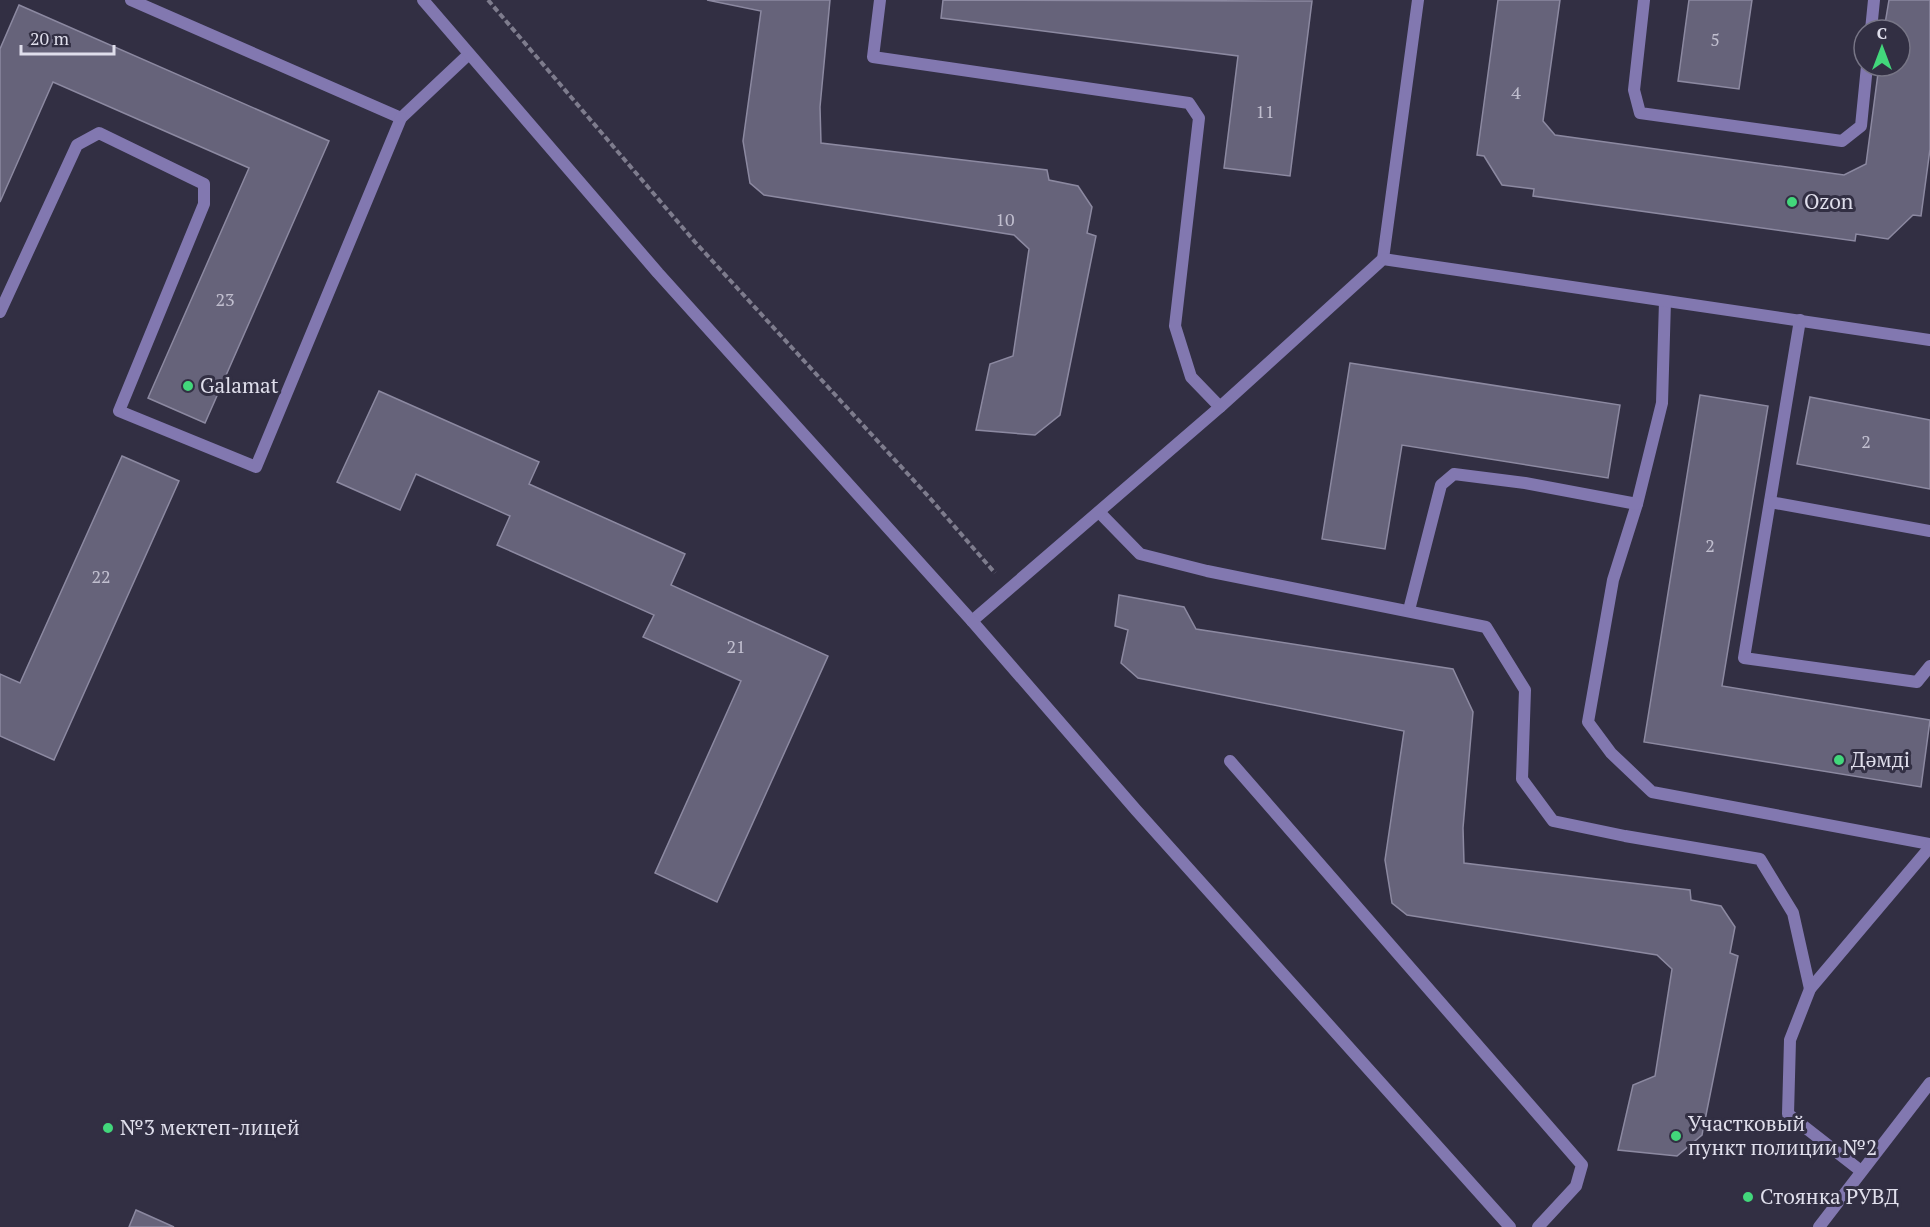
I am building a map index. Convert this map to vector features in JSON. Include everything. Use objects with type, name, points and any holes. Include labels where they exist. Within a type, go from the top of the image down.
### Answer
[{"type":"street","points":[[131,0],[401,118]]},
{"type":"street","points":[[423,0],[658,273],[972,621],[1136,810],[1510,1227]]},
{"type":"street","points":[[880,0],[873,57],[1189,103],[1199,118],[1175,326],[1191,377],[1220,407]]},
{"type":"street","points":[[972,621],[1220,407],[1383,259],[1418,0]]},
{"type":"street","points":[[1644,0],[1634,90],[1640,113],[1842,141],[1861,126],[1866,78]]},
{"type":"street","points":[[1872,18],[1874,0]]},
{"type":"street","points":[[0,312],[77,145],[99,133],[204,184],[204,204],[119,411],[256,467],[401,118],[469,54]]},
{"type":"street","points":[[1383,259],[1930,340]]},
{"type":"street","points":[[1665,301],[1662,403],[1637,504],[1613,580],[1588,722],[1611,753],[1652,792],[1930,846],[1810,989],[1790,1040],[1788,1114],[1861,1171]]},
{"type":"street","points":[[1800,320],[1744,658],[1917,682],[1930,666]]},
{"type":"street","points":[[1409,610],[1441,485],[1454,474],[1525,483],[1637,504]]},
{"type":"street","points":[[1770,502],[1930,531]]},
{"type":"street","points":[[1099,512],[1140,554],[1207,571],[1486,627],[1525,690],[1522,779],[1553,821],[1760,859],[1793,913],[1810,989]]},
{"type":"street","points":[[1230,760],[1582,1164],[1576,1186],[1538,1227]]},
{"type":"street","points":[[1819,1227],[1930,1083]]},
{"type":"path","points":[[489,0],[695,242],[928,496],[1009,589]]},
{"type":"building","points":[[707,0],[830,0],[820,107],[821,143],[1047,170],[1049,180],[1078,186],[1092,207],[1087,233],[1096,236],[1060,415],[1035,435],[976,430],[990,364],[1013,356],[1029,249],[1014,235],[764,195],[750,183],[743,141],[761,11]]},
{"type":"building","points":[[943,0],[1312,1],[1290,176],[1224,168],[1238,56],[941,18]]},
{"type":"building","points":[[1498,0],[1560,0],[1543,121],[1555,135],[1844,175],[1866,164],[1877,78],[1912,78],[1912,18],[1886,18],[1889,0],[1930,0],[1930,149],[1921,216],[1913,215],[1888,239],[1856,234],[1855,241],[1533,196],[1534,189],[1502,185],[1484,156],[1477,155]]},
{"type":"building","points":[[1689,0],[1752,0],[1739,89],[1678,81]]},
{"type":"building","points":[[19,5],[329,141],[205,423],[148,398],[249,168],[53,82],[0,202],[0,49]]},
{"type":"building","points":[[1350,363],[1620,405],[1608,478],[1402,445],[1385,549],[1322,539]]},
{"type":"building","points":[[379,391],[539,462],[529,484],[685,554],[671,585],[828,656],[717,902],[655,873],[741,681],[643,637],[654,615],[497,545],[510,516],[416,474],[400,510],[337,482]]},
{"type":"building","points":[[1700,395],[1768,406],[1722,686],[1930,720],[1921,787],[1644,742]]},
{"type":"building","points":[[1810,397],[1930,420],[1930,489],[1797,464]]},
{"type":"building","points":[[122,456],[179,481],[54,760],[0,736],[0,674],[20,683]]},
{"type":"building","points":[[1119,595],[1184,607],[1196,629],[1453,669],[1473,712],[1463,828],[1464,863],[1690,890],[1691,900],[1721,906],[1735,927],[1730,953],[1738,956],[1702,1135],[1677,1156],[1618,1150],[1633,1085],[1655,1076],[1672,969],[1657,955],[1407,915],[1392,903],[1385,860],[1404,731],[1138,678],[1121,663],[1128,630],[1115,626]]},
{"type":"building","points":[[136,1210],[174,1227],[129,1227]]},
{"type":"place","name":"Ozon","points":[[1792,202]]},
{"type":"place","name":"Galamat","points":[[188,386]]},
{"type":"place","name":"Дәмді","points":[[1839,760]]},
{"type":"place","name":"№3 мектеп-лицей","points":[[108,1128]]},
{"type":"place","name":"Участковый пункт полиции №2","points":[[1676,1136]]},
{"type":"place","name":"Стоянка РУВД","points":[[1748,1197]]}]
